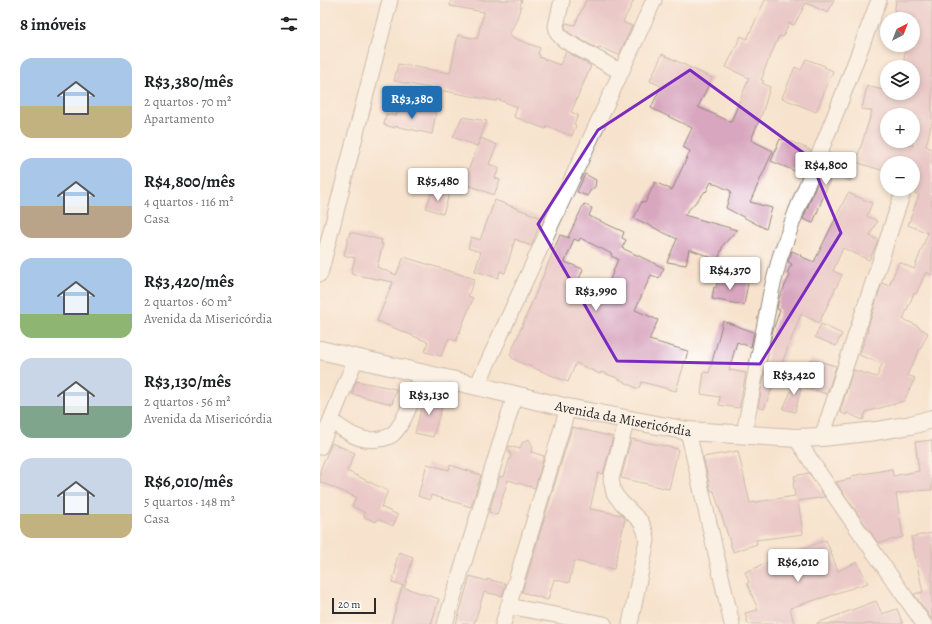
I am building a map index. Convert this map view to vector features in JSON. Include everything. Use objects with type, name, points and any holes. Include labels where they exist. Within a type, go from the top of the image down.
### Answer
[{"type":"street","points":[[320,274],[390,0]]},
{"type":"street","points":[[562,0],[556,26],[558,34],[564,40],[621,72]]},
{"type":"street","points":[[477,386],[654,0]]},
{"type":"street","points":[[744,434],[771,292],[780,257],[796,212],[879,0]]},
{"type":"street","points":[[822,437],[902,196]]},
{"type":"street","name":"Avenida da Misericórdia","points":[[320,350],[568,408],[688,431],[796,438],[822,437],[876,431],[911,425],[932,419]]},
{"type":"street","points":[[320,447],[356,358]]},
{"type":"street","points":[[331,421],[360,438],[376,440],[392,434],[403,421],[421,373]]},
{"type":"street","points":[[445,624],[515,395]]},
{"type":"street","points":[[503,624],[568,408]]},
{"type":"street","points":[[627,419],[611,479],[614,492],[620,501],[641,522],[647,540],[630,624]]},
{"type":"street","points":[[688,431],[732,624]]},
{"type":"street","points":[[796,438],[924,624]]},
{"type":"street","points":[[508,606],[604,624]]},
{"type":"highlighted area","points":[[690,70],[809,157],[841,233],[760,364],[617,361],[538,224],[598,130]]},
{"type":"building","points":[[451,0],[522,0],[517,18],[509,36],[540,48],[538,54],[540,55],[539,57],[560,65],[566,51],[591,66],[571,112],[578,115],[574,124],[576,125],[572,136],[547,126],[546,129],[514,117],[517,107],[497,99],[496,101],[394,81],[398,64],[450,73],[458,35],[477,39],[484,12],[450,6]]},
{"type":"building","points":[[586,0],[634,0],[623,22],[632,26],[619,55],[599,47],[598,49],[569,33],[566,29],[566,23],[575,25]]},
{"type":"building","points":[[765,0],[834,0],[828,13],[806,3],[794,25],[789,23],[783,37],[779,36],[763,73],[761,80],[764,81],[762,83],[770,87],[763,111],[751,140],[773,151],[750,202],[772,208],[766,229],[726,208],[731,191],[711,182],[706,192],[705,191],[684,215],[737,230],[723,245],[718,260],[689,249],[686,265],[667,262],[677,239],[634,218],[642,201],[645,203],[655,182],[672,190],[690,151],[683,147],[692,128],[651,108],[661,86],[650,81],[662,54],[712,78],[698,107],[731,122],[749,78],[726,67],[741,36],[747,39]]},
{"type":"building","points":[[896,0],[932,0],[932,122],[926,146],[932,149],[932,275],[926,272],[916,294],[914,293],[903,319],[918,326],[928,333],[907,375],[915,378],[904,401],[866,412],[863,420],[847,413],[846,415],[840,412],[853,370],[877,377],[882,364],[859,355],[882,283],[889,286],[899,262],[914,269],[928,233],[908,225],[919,196],[920,196],[920,156],[880,156],[880,170],[856,162],[872,111],[862,109],[867,86],[880,89],[880,100],[920,100],[920,60],[904,60],[905,52],[920,52],[920,12],[894,12]]},
{"type":"building","points":[[806,59],[825,66],[824,67],[833,71],[816,112],[782,98],[795,67],[801,70]]},
{"type":"building","points":[[398,108],[409,110],[409,108],[422,111],[423,109],[436,112],[432,134],[384,125],[386,114],[396,116]]},
{"type":"building","points":[[462,117],[487,121],[477,146],[453,137]]},
{"type":"building","points":[[481,138],[497,145],[489,164],[499,168],[495,178],[500,180],[494,195],[463,183]]},
{"type":"building","points":[[780,139],[784,139],[811,151],[802,174],[771,161]]},
{"type":"building","points":[[827,158],[854,169],[850,181],[832,174],[813,223],[803,219]]},
{"type":"building","points":[[585,174],[596,180],[595,187],[587,196],[577,192]]},
{"type":"building","points":[[433,189],[449,195],[443,214],[426,208]]},
{"type":"building","points":[[848,193],[872,203],[867,216],[877,221],[870,236],[878,240],[876,246],[869,260],[843,248],[833,271],[842,275],[819,323],[801,314],[764,409],[758,407],[772,333],[780,310],[777,309],[779,298],[790,275],[787,273],[792,264],[788,262],[792,251],[814,262]]},
{"type":"building","points":[[495,200],[542,218],[531,246],[515,239],[505,273],[500,271],[498,278],[475,271],[481,252],[468,248],[471,237],[480,240]]},
{"type":"building","points":[[584,204],[592,208],[589,216],[624,232],[622,238],[626,240],[622,248],[664,268],[659,278],[651,275],[635,310],[658,320],[649,340],[688,351],[676,391],[642,382],[638,389],[615,377],[601,372],[600,374],[576,363],[568,382],[512,358],[510,355],[560,235],[570,238],[568,237]],"holes":[[[580,238],[612,254],[611,256],[618,259],[605,293],[578,282],[583,269],[565,262],[574,239],[579,241]]]},
{"type":"building","points":[[350,232],[382,240],[381,244],[383,244],[377,267],[396,275],[404,257],[475,279],[468,296],[473,298],[456,341],[449,338],[441,356],[425,352],[428,342],[377,321],[393,282],[351,274],[355,258],[344,255]]},
{"type":"building","points":[[718,278],[748,283],[744,305],[712,299],[714,287],[716,288]]},
{"type":"building","points":[[723,321],[754,332],[751,347],[737,342],[729,370],[746,373],[739,408],[719,405],[720,397],[701,394],[704,372],[709,373]]},
{"type":"building","points":[[821,324],[842,334],[836,346],[815,337]]},
{"type":"building","points":[[811,359],[836,366],[827,394],[803,387]]},
{"type":"building","points":[[797,378],[803,380],[795,412],[783,409]]},
{"type":"building","points":[[356,381],[396,389],[392,404],[352,394]]},
{"type":"building","points":[[425,395],[444,400],[433,437],[415,433]]},
{"type":"building","points":[[572,427],[613,437],[603,474],[598,473],[590,509],[622,515],[625,519],[614,569],[574,561],[569,583],[554,579],[548,600],[522,592]]},
{"type":"building","points":[[529,439],[533,447],[531,452],[544,456],[535,488],[508,480],[497,515],[489,512],[500,476],[504,477],[511,455],[508,450],[509,446],[520,449],[522,443]]},
{"type":"building","points":[[631,439],[678,449],[669,489],[621,478]]},
{"type":"building","points":[[932,440],[932,490],[896,494],[903,537],[878,543],[836,482],[851,479],[851,476],[892,469],[893,476],[919,471],[915,442]]},
{"type":"building","points":[[332,443],[355,453],[347,471],[388,491],[381,507],[398,515],[393,526],[378,519],[376,522],[364,517],[365,513],[352,506],[356,497],[320,482],[320,470]]},
{"type":"building","points":[[738,451],[750,503],[795,496],[793,482],[795,482],[794,476],[809,473],[825,497],[798,501],[803,534],[756,540],[757,544],[733,552],[714,491],[711,491],[703,457]]},
{"type":"building","points":[[427,464],[449,470],[450,465],[481,475],[471,507],[431,495],[430,500],[418,496]]},
{"type":"building","points":[[932,533],[932,620],[914,594],[923,592],[911,537]]},
{"type":"building","points":[[826,540],[838,571],[857,562],[868,583],[790,608],[794,624],[748,624],[745,613],[758,610],[747,583],[749,582],[745,572]]},
{"type":"building","points":[[399,552],[413,557],[405,586],[392,583]]},
{"type":"building","points":[[470,576],[506,584],[502,596],[484,592],[474,624],[456,624]]},
{"type":"building","points":[[402,587],[439,599],[431,624],[391,624]]},
{"type":"building","points":[[876,601],[882,614],[897,609],[903,624],[817,624],[817,623]]}]
